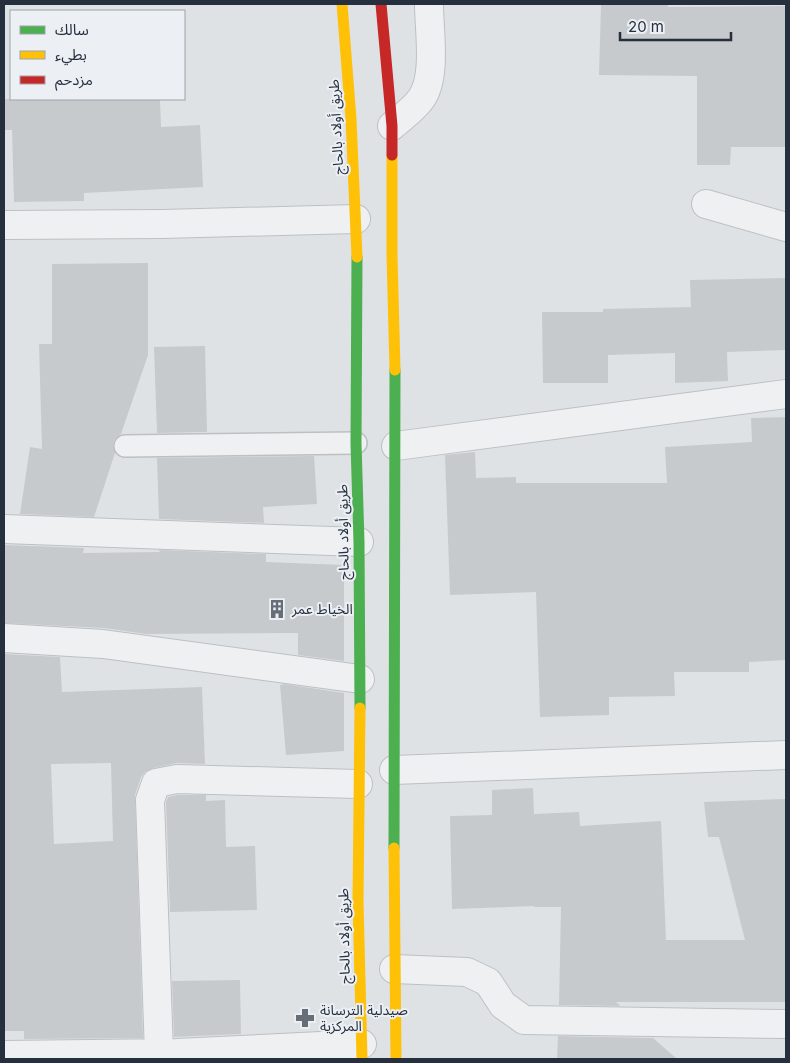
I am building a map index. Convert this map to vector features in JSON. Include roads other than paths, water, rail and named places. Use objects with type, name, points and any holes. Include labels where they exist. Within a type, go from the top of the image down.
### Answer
[{"type":"main road","name":"طريق أولاد بالحاج","points":[[342,4],[351,119],[358,268],[356,443],[360,679],[358,902],[362,1052]]},
{"type":"main road","points":[[382,4],[392,126],[392,255],[396,446],[394,770],[396,1059]]},
{"type":"street","points":[[392,126],[420,100],[428,83],[430,66],[429,4]]},
{"type":"street","points":[[706,204],[786,227]]},
{"type":"street","points":[[4,225],[162,224],[356,219]]},
{"type":"street","points":[[396,446],[786,394]]},
{"type":"street","points":[[4,529],[359,542]]},
{"type":"street","points":[[4,638],[103,644],[360,679]]},
{"type":"street","points":[[394,770],[786,754]]},
{"type":"street","points":[[158,1053],[150,800],[156,783],[177,779],[358,784]]},
{"type":"street","points":[[394,969],[467,972],[488,982],[504,1005],[524,1020],[786,1024]]},
{"type":"street","points":[[4,1055],[362,1052]]},
{"type":"lane","points":[[125,446],[356,443]]},
{"type":"place","name":"الخياط عمر","points":[[277,609]]},
{"type":"place","name":"صيدلية الترسانة المركزية","points":[[305,1018]]}]
